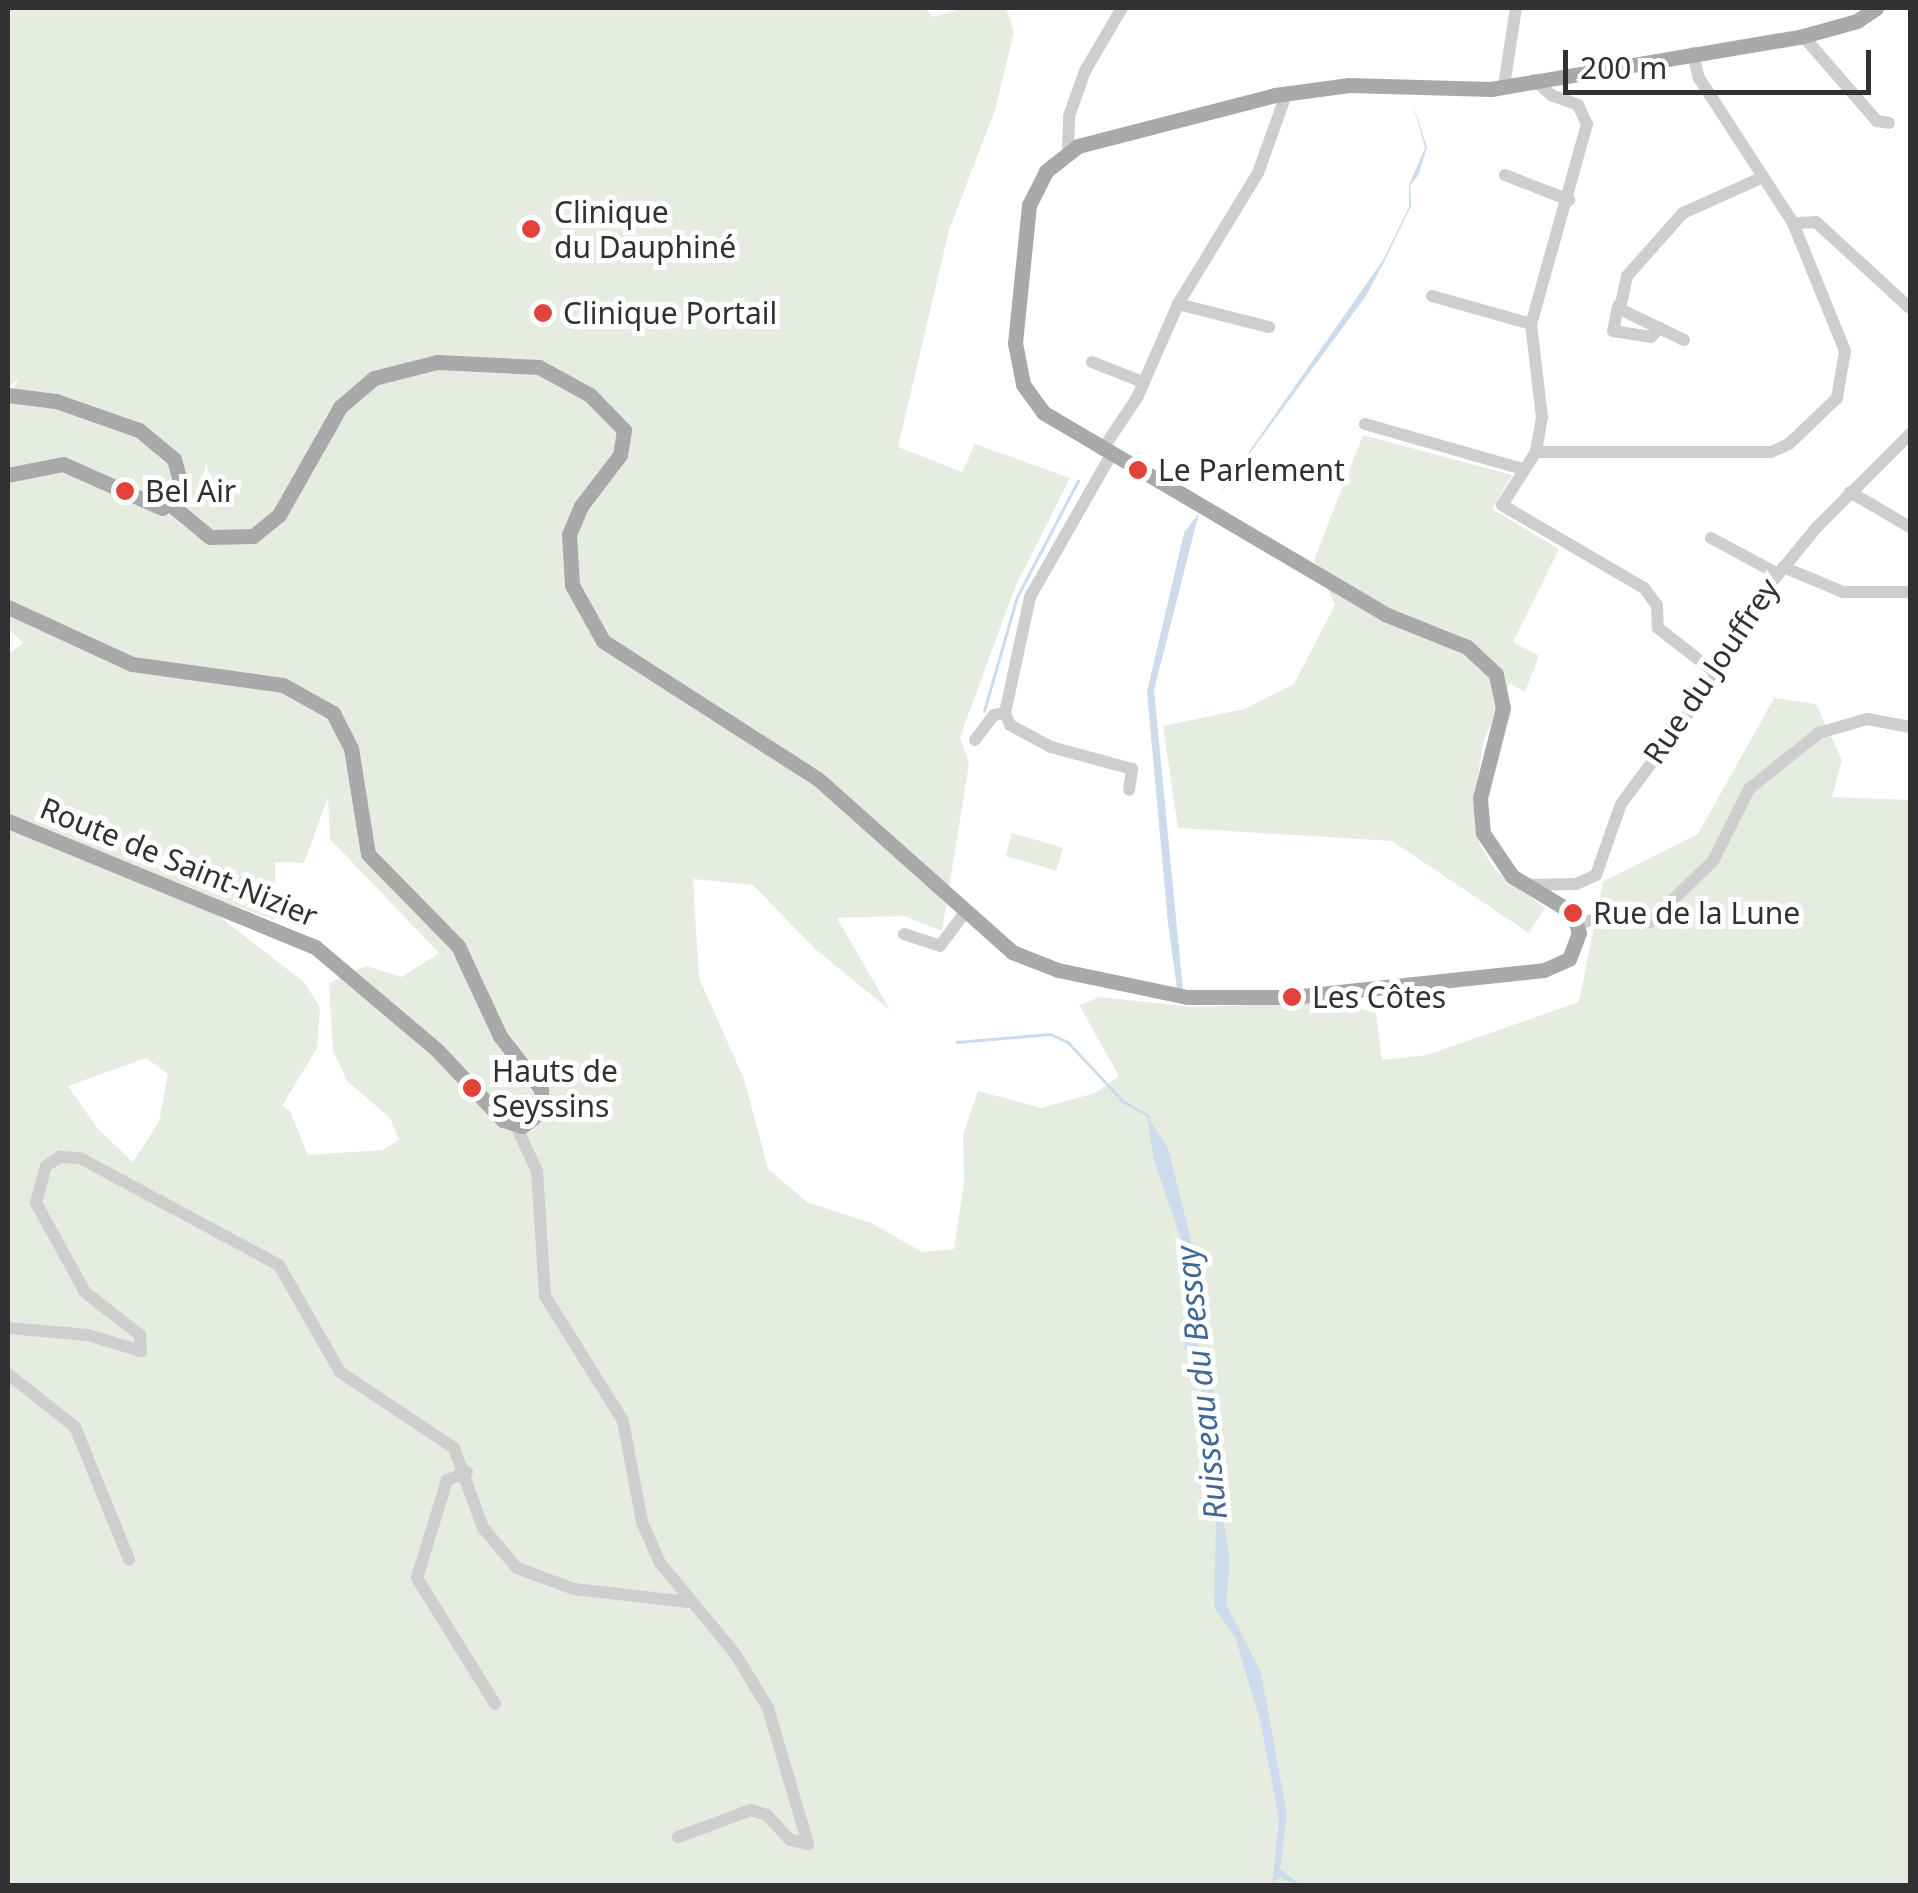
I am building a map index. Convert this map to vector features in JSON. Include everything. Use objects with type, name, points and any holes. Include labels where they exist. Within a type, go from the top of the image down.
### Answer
[{"type":"main road","points":[[171,505],[196,530],[241,540],[272,523],[340,407],[383,373],[437,362],[495,361],[563,377],[611,411],[624,430],[620,455],[580,506],[568,548],[572,585],[604,641],[818,779],[1000,944],[1041,966],[1160,994],[1254,998],[1434,986],[1544,970],[1574,953],[1577,924],[1563,904],[1525,885],[1495,854],[1480,817],[1504,708],[1501,686],[1488,663],[1467,647],[1387,615],[1106,452],[1031,398],[1015,343],[1026,216],[1040,181],[1068,151],[1287,92],[1349,85],[1426,92],[1504,86],[1803,36],[1858,21],[1876,8]]},
{"type":"main road","points":[[8,395],[56,401],[139,430],[178,466],[182,488],[171,505],[155,507],[63,464],[8,476]]},
{"type":"main road","points":[[8,607],[132,664],[283,685],[333,712],[352,748],[368,854],[450,934],[500,1036],[543,1097],[534,1121],[516,1126]]},
{"type":"main road","name":"Route de Saint-Nizier","points":[[8,821],[315,946],[516,1126]]},
{"type":"street","points":[[1068,151],[1074,101],[1122,8]]},
{"type":"street","points":[[1504,86],[1507,45],[1516,8]]},
{"type":"street","points":[[1803,36],[1877,121],[1889,122]]},
{"type":"street","points":[[1536,452],[1771,452],[1822,417],[1846,376],[1846,351],[1793,223],[1700,78],[1694,53]]},
{"type":"street","points":[[1534,80],[1585,111],[1569,200],[1531,324],[1543,430],[1536,452],[1504,500],[1508,514],[1644,588],[1657,604],[1658,628],[1716,673]]},
{"type":"street","points":[[1129,790],[1132,769],[1050,747],[1010,725],[1006,713],[1030,598],[1143,382],[1178,304],[1258,173],[1287,92]]},
{"type":"street","points":[[1505,176],[1569,200]]},
{"type":"street","points":[[1660,328],[1651,337],[1612,331],[1633,267],[1672,224],[1761,178]]},
{"type":"street","points":[[1793,223],[1816,222],[1910,308]]},
{"type":"street","points":[[1432,296],[1531,324]]},
{"type":"street","points":[[1178,304],[1269,327]]},
{"type":"street","points":[[1618,306],[1684,340]]},
{"type":"street","points":[[1092,362],[1143,382]]},
{"type":"street","points":[[1365,424],[1523,469]]},
{"type":"street","name":"Rue du Jouffrey","points":[[1525,885],[1576,884],[1596,876],[1622,804],[1716,673],[1781,570],[1850,492],[1908,442]]},
{"type":"street","points":[[1850,492],[1910,527]]},
{"type":"street","points":[[1711,538],[1781,570],[1843,592],[1910,592]]},
{"type":"street","points":[[974,740],[994,715],[1006,713]]},
{"type":"street","points":[[1577,924],[1606,916],[1650,922],[1713,861],[1749,788],[1799,745],[1843,722],[1866,719],[1907,727]]},
{"type":"street","points":[[904,934],[940,946],[966,912]]},
{"type":"street","points":[[516,1126],[538,1171],[545,1296],[623,1421],[648,1538],[688,1602],[727,1643],[768,1708],[808,1844],[790,1840],[767,1815],[751,1810],[678,1837]]},
{"type":"street","points":[[8,1328],[88,1335],[142,1351],[140,1335],[85,1292],[36,1203],[38,1176],[60,1157],[88,1161],[229,1242],[256,1248],[280,1264],[340,1372],[442,1437],[467,1472],[483,1528],[518,1568],[574,1589],[688,1602]]},
{"type":"street","points":[[8,1374],[75,1427],[129,1559]]},
{"type":"street","points":[[467,1472],[447,1480],[417,1578],[495,1704]]},
{"type":"shaded area","points":[[8,8],[925,8],[933,17],[964,8],[1006,8],[1014,32],[995,110],[949,230],[898,447],[962,472],[975,444],[1070,478],[1016,585],[960,737],[969,764],[942,931],[904,916],[837,918],[890,1010],[816,950],[753,885],[693,879],[699,978],[744,1079],[768,1169],[807,1202],[871,1223],[922,1252],[954,1249],[964,1182],[963,1135],[978,1091],[1041,1108],[1095,1093],[1119,1076],[1079,1005],[1100,997],[1192,1007],[1340,1002],[1376,1013],[1382,1060],[1427,1055],[1579,1002],[1603,882],[1698,834],[1774,698],[1816,704],[1842,760],[1832,797],[1910,800],[1910,1885],[8,1885],[8,654],[23,643],[8,628],[8,395],[20,378],[8,387]],"holes":[[[328,797],[330,839],[439,953],[402,977],[366,966],[329,983],[333,1050],[347,1081],[390,1118],[399,1140],[382,1150],[308,1155],[290,1111],[282,1106],[317,1048],[320,1008],[305,983],[215,913],[222,901],[275,920],[275,862],[304,863]],[[146,1058],[168,1074],[159,1122],[133,1162],[98,1129],[68,1086]]]},
{"type":"shaded area","points":[[1363,435],[1512,475],[1492,509],[1559,549],[1513,642],[1539,656],[1525,692],[1510,683],[1484,739],[1473,805],[1480,845],[1495,870],[1545,908],[1529,933],[1392,841],[1178,828],[1163,726],[1245,709],[1294,684],[1335,605],[1314,560]]},
{"type":"shaded area","points":[[1012,833],[1063,848],[1056,871],[1005,856]]},
{"type":"water","points":[[1412,101],[1427,147],[1419,174],[1410,186],[1411,206],[1384,262],[1366,296],[1216,499],[1383,260],[1409,207],[1409,185],[1425,148]]},
{"type":"water","points":[[1199,513],[1154,690],[1183,990],[1177,989],[1168,923],[1147,692],[1184,533]]},
{"type":"water","name":"Ruisseau du Bessay","points":[[1147,1116],[1168,1148],[1199,1272],[1192,1325],[1219,1410],[1213,1457],[1230,1562],[1226,1604],[1261,1672],[1287,1815],[1280,1869],[1301,1885],[1279,1878],[1272,1885],[1279,1818],[1260,1720],[1235,1637],[1214,1607],[1216,1521],[1201,1461],[1201,1384],[1185,1348],[1184,1248],[1154,1160]]},
{"type":"waterway","points":[[984,711],[1017,597],[1078,481]]},
{"type":"waterway","points":[[957,1042],[1050,1034],[1068,1042],[1124,1102],[1149,1116]]},
{"type":"place","name":"Clinique du Dauphiné","points":[[531,229]]},
{"type":"place","name":"Clinique Portail","points":[[543,313]]},
{"type":"place","name":"Le Parlement","points":[[1138,470]]},
{"type":"place","name":"Bel Air","points":[[125,491]]},
{"type":"place","name":"Rue de la Lune","points":[[1573,913]]},
{"type":"place","name":"Les Côtes","points":[[1292,997]]},
{"type":"place","name":"Hauts de Seyssins","points":[[472,1088]]}]
